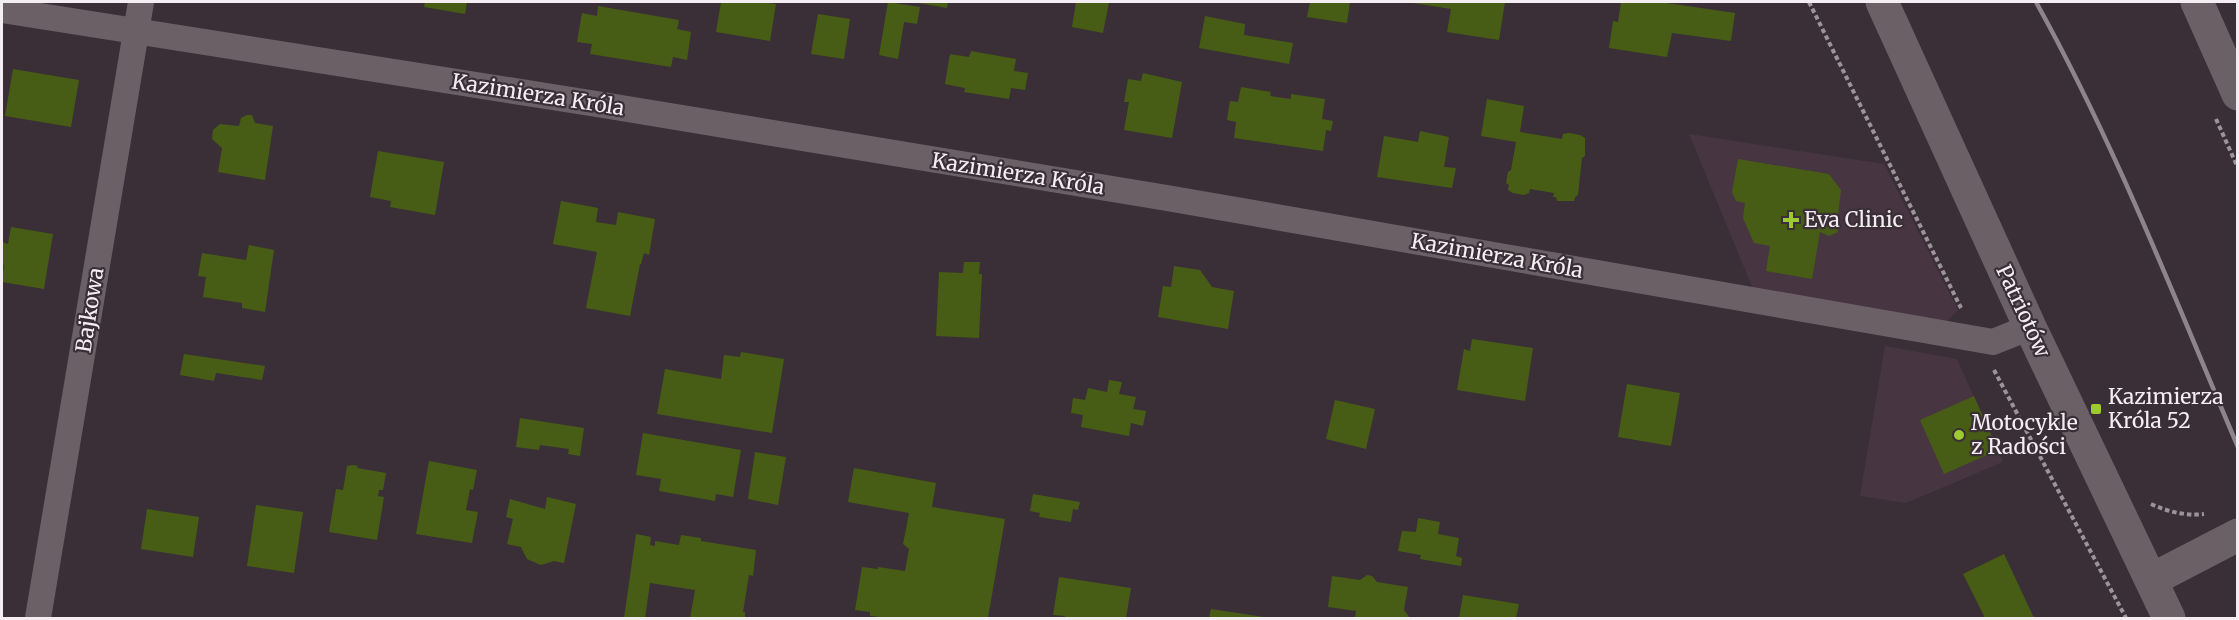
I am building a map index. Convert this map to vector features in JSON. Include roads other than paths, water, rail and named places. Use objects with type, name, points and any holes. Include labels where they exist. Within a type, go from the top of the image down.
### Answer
[{"type":"main road","name":"Patriotów","points":[[1882,2],[2030,327],[2169,618]]},
{"type":"main road","points":[[2197,2],[2238,94]]},
{"type":"main road","points":[[2151,580],[2238,535]]},
{"type":"street","name":"Bajkowa","points":[[38,618],[141,2]]},
{"type":"street","name":"Kazimierza Króla","points":[[2,10],[603,105],[1167,198],[1993,342],[2030,327]]},
{"type":"railway","points":[[2036,2],[2118,166],[2238,447]]},
{"type":"place","name":"Eva Clinic","points":[[1791,220]]},
{"type":"place","name":"Kazimierza Króla 52","points":[[2096,409]]},
{"type":"place","name":"Motocykle z Radości","points":[[1959,435]]}]
